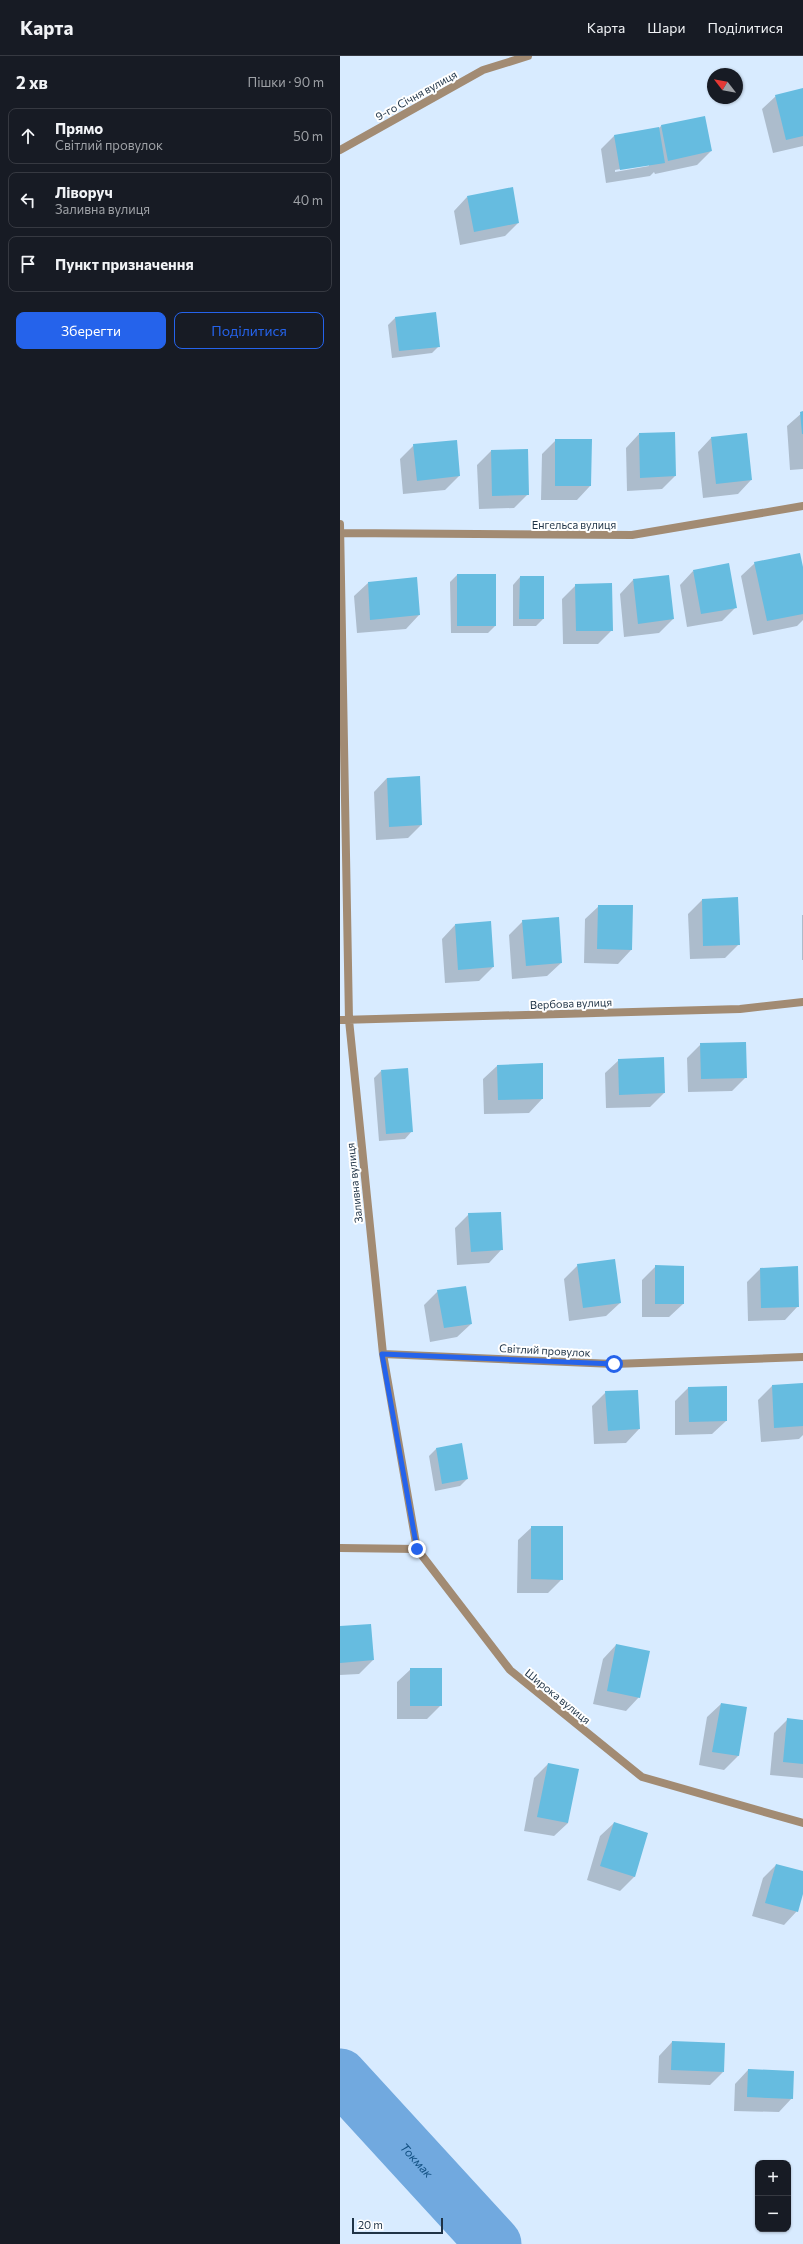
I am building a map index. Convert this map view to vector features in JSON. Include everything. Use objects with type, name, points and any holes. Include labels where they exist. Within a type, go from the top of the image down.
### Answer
[{"type":"street","name":"9-го Січня вулиця","points":[[340,150],[482,70],[528,56]]},
{"type":"street","name":"Енгельса вулиця","points":[[342,534],[632,535],[803,506]]},
{"type":"street","name":"Заливна вулиця","points":[[340,524],[342,534],[349,1020],[382,1354],[417,1549]]},
{"type":"street","name":"Вербова вулиця","points":[[340,1020],[740,1009],[803,1002]]},
{"type":"street","name":"Світлий провулок","points":[[382,1354],[614,1364],[803,1357]]},
{"type":"street","points":[[340,1548],[417,1549]]},
{"type":"street","name":"Широка вулиця","points":[[417,1549],[510,1670],[642,1777],[803,1823]]},
{"type":"building","points":[[803,88],[803,136],[786,140],[775,95]]},
{"type":"building","points":[[705,116],[712,151],[668,161],[661,125]]},
{"type":"building","points":[[659,127],[665,163],[620,170],[614,135]]},
{"type":"building","points":[[513,187],[519,223],[474,232],[467,196]]},
{"type":"building","points":[[436,312],[440,347],[399,351],[395,317]]},
{"type":"building","points":[[803,411],[803,434],[802,434],[800,412]]},
{"type":"building","points":[[675,432],[676,476],[640,478],[639,433]]},
{"type":"building","points":[[747,433],[752,480],[716,484],[711,437]]},
{"type":"building","points":[[555,439],[592,439],[591,486],[555,486]]},
{"type":"building","points":[[457,440],[460,476],[417,481],[413,444]]},
{"type":"building","points":[[528,449],[529,495],[492,496],[491,450]]},
{"type":"building","points":[[800,553],[803,567],[803,614],[767,621],[754,562]]},
{"type":"building","points":[[729,563],[737,608],[701,614],[693,570]]},
{"type":"building","points":[[457,574],[496,574],[496,626],[457,626]]},
{"type":"building","points":[[669,575],[674,619],[638,624],[633,579]]},
{"type":"building","points":[[520,576],[544,576],[544,619],[519,619]]},
{"type":"building","points":[[417,577],[420,615],[370,620],[368,582]]},
{"type":"building","points":[[612,583],[613,631],[576,631],[575,584]]},
{"type":"building","points":[[420,776],[422,825],[389,827],[387,778]]},
{"type":"building","points":[[738,897],[740,945],[703,946],[702,899]]},
{"type":"building","points":[[598,905],[633,905],[632,950],[597,949]]},
{"type":"building","points":[[559,917],[562,963],[526,966],[522,920]]},
{"type":"building","points":[[491,921],[494,967],[458,970],[455,924]]},
{"type":"building","points":[[746,1042],[747,1078],[701,1079],[700,1043]]},
{"type":"building","points":[[664,1057],[665,1093],[619,1095],[618,1059]]},
{"type":"building","points":[[543,1063],[543,1099],[498,1100],[497,1065]]},
{"type":"building","points":[[408,1068],[413,1132],[386,1134],[381,1070]]},
{"type":"building","points":[[501,1212],[503,1250],[471,1252],[468,1213]]},
{"type":"building","points":[[615,1259],[621,1303],[583,1308],[577,1264]]},
{"type":"building","points":[[655,1265],[684,1266],[684,1304],[655,1304]]},
{"type":"building","points":[[798,1266],[799,1307],[761,1308],[760,1268]]},
{"type":"building","points":[[466,1286],[472,1324],[444,1328],[437,1290]]},
{"type":"building","points":[[803,1383],[803,1426],[774,1428],[772,1385]]},
{"type":"building","points":[[727,1386],[727,1421],[689,1422],[688,1387]]},
{"type":"building","points":[[638,1390],[640,1429],[608,1431],[605,1391]]},
{"type":"building","points":[[462,1443],[468,1479],[442,1484],[436,1448]]},
{"type":"building","points":[[531,1526],[563,1526],[563,1580],[531,1579]]},
{"type":"building","points":[[371,1624],[374,1660],[340,1663],[340,1626]]},
{"type":"building","points":[[616,1644],[650,1651],[640,1698],[607,1691]]},
{"type":"building","points":[[410,1668],[442,1668],[442,1706],[410,1706]]},
{"type":"building","points":[[721,1703],[747,1707],[739,1756],[712,1752]]},
{"type":"building","points":[[787,1718],[803,1720],[803,1764],[783,1762]]},
{"type":"building","points":[[548,1763],[579,1769],[568,1823],[537,1817]]},
{"type":"building","points":[[614,1822],[648,1833],[635,1877],[600,1866]]},
{"type":"building","points":[[776,1864],[803,1871],[803,1894],[798,1912],[765,1903]]},
{"type":"building","points":[[672,2041],[725,2043],[724,2072],[671,2070]]},
{"type":"building","points":[[748,2069],[794,2071],[793,2099],[747,2097]]},
{"type":"waterway","name":"Токмак","points":[[340,2076],[494,2244]]},
{"type":"route","points":[[417,1549],[382,1354],[614,1364]]}]
